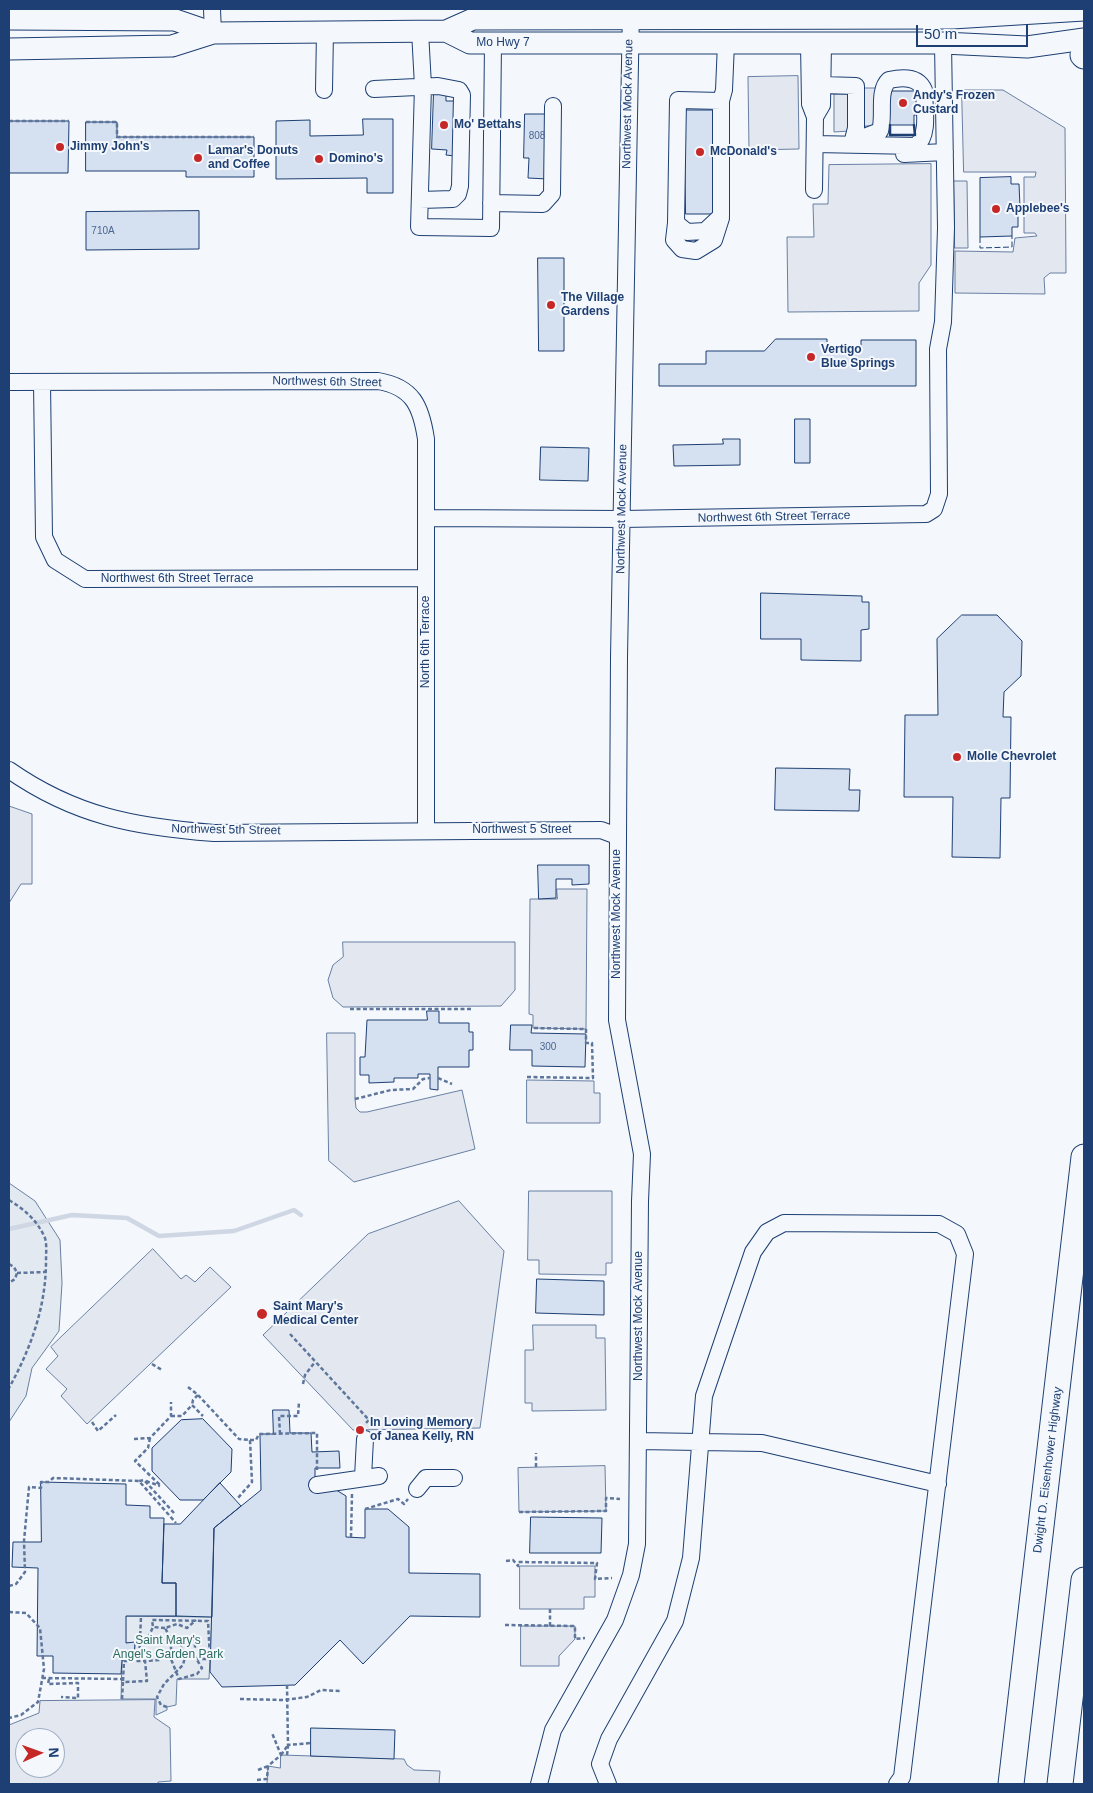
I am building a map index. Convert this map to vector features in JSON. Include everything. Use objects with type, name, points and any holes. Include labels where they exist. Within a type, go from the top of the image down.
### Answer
[{"type":"highway","name":"Dwight D. Eisenhower Highway","points":[[1011,1784],[1084,1156]]},
{"type":"highway","points":[[1060,1784],[1084,1580]]},
{"type":"main road","name":"Mo Hwy 7","points":[[446,30],[472,19],[523,13],[951,13],[1084,10]]},
{"type":"main road","points":[[9,19],[176,20],[213,33]]},
{"type":"main road","points":[[9,49],[172,46],[213,33],[446,30]]},
{"type":"main road","name":"Mo Hwy 7","points":[[446,30],[470,44],[944,43],[1084,51]]},
{"type":"street","points":[[212,9],[213,33]]},
{"type":"street","name":"Northwest Mock Avenue","points":[[539,1784],[553,1730],[615,1620],[631,1575],[637,1544],[642,1154],[616,1020],[617,836],[630,14]]},
{"type":"street","points":[[324,90],[325,31]]},
{"type":"street","points":[[420,31],[423,86],[419,227],[491,228],[493,43]]},
{"type":"street","points":[[720,101],[678,100],[676,223],[671,245],[682,249],[696,251],[714,240],[721,216],[720,101],[724,90],[726,43]]},
{"type":"street","points":[[815,117],[822,105],[822,86],[816,43]]},
{"type":"street","points":[[814,190],[815,117],[810,104],[816,43]]},
{"type":"street","points":[[822,86],[856,86],[856,128],[859,141],[866,154],[925,154],[944,152],[944,43]]},
{"type":"street","points":[[815,144],[859,141],[912,146],[919,144],[924,132],[924,90],[919,82],[908,78],[894,79],[886,83],[883,94],[883,115],[880,131],[859,141]]},
{"type":"street","points":[[374,90],[423,86],[451,88],[459,90],[462,95],[460,186],[458,194],[453,199],[420,200]]},
{"type":"street","points":[[491,203],[543,204],[552,194],[553,106]]},
{"type":"street","name":"Northwest 6th Street Terrace","points":[[622,519],[926,514],[934,509],[939,494],[938,349],[944,322],[944,152]]},
{"type":"street","points":[[676,223],[687,232],[705,232],[721,216]]},
{"type":"street","name":"Northwest 6th Street","points":[[9,382],[378,381],[395,384],[410,395],[422,412],[426,439],[427,518]]},
{"type":"street","name":"Northwest 6th Street Terrace","points":[[42,382],[44,537],[55,560],[85,579],[426,578]]},
{"type":"street","points":[[427,518],[622,519]]},
{"type":"street","name":"North 6th Terrace","points":[[426,831],[427,518]]},
{"type":"street","name":"Northwest 5th Street","points":[[9,770],[36,789],[89,812],[123,823],[166,830],[214,833],[426,831]]},
{"type":"street","name":"Northwest 5 Street","points":[[426,831],[601,830],[617,836]]},
{"type":"street","points":[[608,1784],[600,1764],[608,1739],[675,1621],[691,1558],[704,1396],[753,1252],[768,1232],[784,1223],[939,1224],[957,1234],[965,1254],[902,1777],[897,1784]]},
{"type":"street","points":[[317,1485],[364,1480],[365,1432]]},
{"type":"street","points":[[638,1441],[762,1443],[938,1484]]},
{"type":"street","points":[[417,1489],[426,1478],[454,1478]]},
{"type":"path","points":[[9,121],[69,121]]},
{"type":"path","points":[[86,122],[117,122],[117,136],[254,137]]},
{"type":"path","points":[[350,1009],[473,1009]]},
{"type":"path","points":[[527,1077],[593,1078],[592,1043],[586,1043],[586,1029],[533,1028]]},
{"type":"path","points":[[355,1099],[391,1090],[413,1090],[423,1079],[430,1078]]},
{"type":"path","points":[[438,1078],[452,1084]]},
{"type":"path","points":[[9,1200],[32,1216],[45,1238],[46,1272],[40,1318],[22,1364],[9,1388]]},
{"type":"path","points":[[9,1264],[14,1267],[17,1274],[15,1279],[9,1284]]},
{"type":"path","points":[[17,1274],[46,1272]]},
{"type":"path","points":[[290,1334],[369,1420],[365,1432]]},
{"type":"path","points":[[302,1384],[305,1375],[315,1362]]},
{"type":"path","points":[[152,1364],[162,1370]]},
{"type":"path","points":[[188,1387],[198,1395],[239,1439],[256,1440],[260,1434],[317,1433],[317,1485]]},
{"type":"path","points":[[171,1416],[182,1416],[198,1395]]},
{"type":"path","points":[[9,1586],[16,1584],[25,1572],[24,1540],[29,1487],[41,1488],[41,1482],[49,1482],[53,1478],[144,1480],[161,1486],[136,1461],[148,1448],[150,1438],[171,1416],[171,1402]]},
{"type":"path","points":[[280,1434],[280,1416],[298,1416],[299,1402]]},
{"type":"path","points":[[192,1405],[203,1416]]},
{"type":"path","points":[[92,1422],[98,1431],[116,1415]]},
{"type":"path","points":[[134,1439],[150,1438]]},
{"type":"path","points":[[237,1498],[252,1482],[250,1440]]},
{"type":"path","points":[[536,1453],[536,1467]]},
{"type":"path","points":[[144,1480],[174,1513]]},
{"type":"path","points":[[351,1537],[364,1480]]},
{"type":"path","points":[[139,1481],[176,1523]]},
{"type":"path","points":[[365,1509],[398,1498],[404,1504],[417,1489]]},
{"type":"path","points":[[519,1512],[606,1511],[606,1498],[620,1498]]},
{"type":"path","points":[[506,1560],[513,1560],[518,1566],[518,1562],[597,1563],[595,1579],[612,1578]]},
{"type":"path","points":[[550,1609],[550,1626]]},
{"type":"path","points":[[9,1612],[26,1613],[40,1628],[44,1669],[38,1702],[21,1716],[9,1718]]},
{"type":"path","points":[[140,1661],[141,1617]]},
{"type":"path","points":[[148,1638],[154,1627],[152,1620],[208,1621],[210,1659],[197,1659]]},
{"type":"path","points":[[154,1627],[165,1628],[177,1624],[187,1628],[196,1620]]},
{"type":"path","points":[[505,1625],[575,1626],[575,1639],[585,1638]]},
{"type":"path","points":[[165,1628],[171,1639],[170,1659],[178,1678],[181,1679],[200,1672],[202,1668],[192,1652]]},
{"type":"path","points":[[141,1638],[171,1639],[182,1643],[186,1640],[192,1641],[194,1647],[192,1652]]},
{"type":"path","points":[[122,1699],[124,1661],[160,1660],[159,1639]]},
{"type":"path","points":[[182,1643],[181,1649],[186,1653],[192,1652]]},
{"type":"path","points":[[167,1707],[161,1705],[157,1697],[164,1684],[184,1664],[186,1653]]},
{"type":"path","points":[[42,1678],[147,1681],[145,1661]]},
{"type":"path","points":[[49,1679],[48,1684],[78,1683],[78,1698],[61,1697]]},
{"type":"path","points":[[287,1685],[287,1755]]},
{"type":"path","points":[[240,1698],[284,1700],[287,1698],[308,1697],[321,1690],[340,1691]]},
{"type":"path","points":[[272,1732],[281,1755]]},
{"type":"path","points":[[288,1745],[311,1743]]},
{"type":"path","points":[[258,1770],[268,1766],[281,1755],[288,1745]]},
{"type":"path","points":[[257,1780],[267,1780],[268,1766]]},
{"type":"green space","points":[[9,1183],[35,1201],[60,1240],[62,1283],[59,1331],[32,1368],[26,1396],[9,1422]]},
{"type":"green space","name":"Saint Mary's Angel's Garden Park","points":[[126,1616],[212,1617],[209,1679],[177,1679],[176,1705],[167,1707],[167,1710],[156,1715],[156,1699],[121,1699],[122,1660],[134,1659],[135,1643],[126,1643]]},
{"type":"shaded area","points":[[798,76],[799,149],[749,150],[748,77]]},
{"type":"shaded area","points":[[864,88],[876,88],[876,126],[865,126],[864,130],[834,132],[834,94],[845,94]]},
{"type":"shaded area","points":[[962,90],[1003,90],[1065,128],[1066,273],[1050,273],[1044,278],[1045,294],[955,293],[955,251],[1013,252],[1015,238],[1037,236],[1035,233],[1024,233],[1024,177],[1035,177],[1036,172],[964,172]]},
{"type":"shaded area","points":[[931,164],[931,265],[919,283],[919,311],[788,312],[787,237],[814,237],[813,204],[828,204],[829,165]]},
{"type":"shaded area","points":[[954,181],[967,181],[968,248],[955,248]]},
{"type":"shaded area","points":[[9,806],[32,814],[32,884],[21,884],[9,903]]},
{"type":"shaded area","points":[[557,889],[587,889],[586,1029],[533,1028],[533,1015],[529,1014],[530,899],[557,899]]},
{"type":"shaded area","points":[[343,942],[515,942],[515,990],[501,1006],[343,1007],[333,998],[328,980],[333,965],[343,957]]},
{"type":"shaded area","points":[[327,1033],[355,1033],[355,1099],[356,1108],[360,1112],[462,1090],[475,1149],[354,1182],[329,1161]]},
{"type":"shaded area","points":[[527,1080],[594,1081],[594,1093],[600,1093],[600,1123],[527,1123]]},
{"type":"shaded area","points":[[529,1191],[612,1191],[612,1263],[606,1263],[606,1275],[539,1274],[539,1260],[528,1260]]},
{"type":"shaded area","points":[[459,1201],[504,1251],[480,1428],[353,1430],[263,1335],[368,1234]]},
{"type":"shaded area","points":[[153,1249],[181,1279],[186,1275],[195,1282],[210,1267],[231,1287],[87,1424],[61,1396],[67,1389],[46,1369],[58,1356],[51,1347]]},
{"type":"shaded area","points":[[533,1325],[596,1325],[596,1338],[605,1338],[606,1410],[532,1411],[532,1403],[525,1403],[525,1350],[533,1350]]},
{"type":"shaded area","points":[[605,1466],[606,1511],[519,1512],[518,1468]]},
{"type":"shaded area","points":[[520,1566],[595,1566],[595,1597],[584,1597],[584,1609],[520,1609]]},
{"type":"shaded area","points":[[521,1626],[575,1626],[575,1639],[559,1656],[559,1666],[521,1666]]},
{"type":"shaded area","points":[[155,1700],[154,1717],[170,1728],[171,1781],[158,1782],[158,1784],[9,1784],[9,1725],[39,1713],[40,1701]]},
{"type":"shaded area","points":[[281,1755],[404,1759],[407,1765],[414,1770],[440,1771],[439,1784],[267,1784],[268,1766],[280,1768]]},
{"type":"building","name":"Mo' Bettahs","points":[[434,91],[446,92],[446,101],[457,101],[455,156],[446,155],[447,150],[432,149]]},
{"type":"building","name":"Andy's Frozen Custard","points":[[885,91],[921,91],[921,115],[914,115],[914,125],[890,125]]},
{"type":"building","name":"McDonald's","points":[[684,110],[716,110],[716,126],[713,126],[713,138],[717,138],[716,214],[686,214]]},
{"type":"building","points":[[525,114],[550,114],[548,179],[528,178],[529,158],[524,158]]},
{"type":"building","points":[[363,119],[393,119],[393,193],[367,193],[367,178],[276,179],[276,121],[310,120],[310,136],[363,135]]},
{"type":"building","points":[[9,121],[69,121],[68,173],[9,173]]},
{"type":"building","points":[[86,122],[117,122],[117,137],[254,137],[254,177],[186,177],[186,171],[86,171]]},
{"type":"building","name":"Applebee's","points":[[1011,177],[1011,184],[1019,184],[1020,207],[1011,207],[1011,211],[1018,211],[1018,227],[1012,227],[1012,236],[980,237],[980,178]]},
{"type":"building","points":[[199,211],[199,249],[86,250],[86,212]]},
{"type":"building","name":"The Village Gardens","points":[[538,258],[564,258],[564,351],[539,351]]},
{"type":"building","name":"Vertigo Blue Springs","points":[[776,339],[827,339],[827,351],[861,351],[861,340],[916,340],[916,386],[659,386],[659,364],[706,364],[706,351],[764,351]]},
{"type":"building","points":[[795,419],[810,419],[810,463],[795,463]]},
{"type":"building","points":[[723,439],[740,439],[740,465],[674,466],[673,445],[723,444]]},
{"type":"building","points":[[541,447],[589,448],[588,481],[540,480]]},
{"type":"building","points":[[761,593],[862,596],[862,602],[869,602],[869,629],[861,630],[861,661],[801,660],[801,639],[761,639]]},
{"type":"building","name":"Molle Chevrolet","points":[[962,615],[997,615],[1022,641],[1021,676],[1004,692],[1003,717],[1011,717],[1010,798],[1001,798],[1000,858],[952,857],[953,797],[904,797],[905,715],[938,715],[937,639]]},
{"type":"building","points":[[776,768],[850,769],[849,790],[860,790],[859,811],[775,810]]},
{"type":"building","points":[[538,865],[589,865],[589,884],[572,885],[572,879],[556,879],[556,898],[539,899]]},
{"type":"building","points":[[427,1011],[439,1011],[439,1023],[469,1023],[469,1032],[473,1032],[473,1050],[469,1050],[469,1067],[438,1067],[438,1090],[430,1089],[430,1074],[418,1074],[418,1078],[394,1078],[394,1082],[369,1083],[369,1075],[360,1075],[360,1057],[365,1057],[367,1020],[427,1020]]},
{"type":"building","points":[[511,1025],[532,1025],[531,1033],[586,1034],[585,1067],[532,1066],[532,1050],[510,1050]]},
{"type":"building","points":[[537,1279],[604,1281],[604,1315],[536,1313]]},
{"type":"building","points":[[273,1410],[289,1410],[290,1433],[311,1433],[312,1452],[339,1451],[340,1468],[315,1468],[315,1488],[333,1488],[346,1496],[346,1537],[365,1538],[365,1509],[388,1509],[409,1527],[409,1573],[480,1574],[480,1617],[410,1616],[363,1664],[340,1640],[295,1685],[222,1687],[210,1672],[214,1528],[261,1490],[260,1434],[273,1434]]},
{"type":"building","points":[[203,1419],[232,1449],[231,1472],[203,1500],[180,1500],[152,1471],[152,1448],[181,1420]]},
{"type":"building","points":[[41,1482],[126,1484],[126,1505],[150,1506],[150,1518],[164,1518],[162,1583],[176,1583],[176,1616],[126,1616],[126,1643],[135,1642],[134,1660],[122,1660],[121,1674],[53,1673],[53,1656],[37,1656],[38,1568],[12,1567],[13,1542],[41,1542]]},
{"type":"building","points":[[220,1483],[241,1506],[214,1528],[212,1617],[176,1616],[176,1583],[162,1583],[164,1524],[180,1524]]},
{"type":"building","points":[[531,1517],[602,1518],[601,1553],[530,1553]]},
{"type":"building","points":[[311,1728],[395,1730],[394,1759],[311,1756]]},
{"type":"waterway","points":[[9,1229],[72,1215],[127,1218],[159,1236],[234,1231],[294,1210],[301,1215]]},
{"type":"fence","points":[[980,237],[980,248],[1012,247],[1012,236]]},
{"type":"wall","points":[[890,125],[890,135],[915,135],[914,125]]},
{"type":"place","name":"Andy's Frozen Custard","points":[[903,103]]},
{"type":"place","name":"Mo' Bettahs","points":[[444,125]]},
{"type":"place","name":"Jimmy John's","points":[[60,147]]},
{"type":"place","name":"McDonald's","points":[[700,152]]},
{"type":"place","name":"Lamar's Donuts and Coffee","points":[[198,158]]},
{"type":"place","name":"Domino's","points":[[319,159]]},
{"type":"place","name":"Applebee's","points":[[996,209]]},
{"type":"place","name":"The Village Gardens","points":[[551,305]]},
{"type":"place","name":"Vertigo Blue Springs","points":[[811,357]]},
{"type":"place","name":"Molle Chevrolet","points":[[957,757]]},
{"type":"place","name":"Saint Mary's Medical Center","points":[[262,1314]]},
{"type":"place","name":"In Loving Memory of Janea Kelly, RN","points":[[360,1430]]}]
